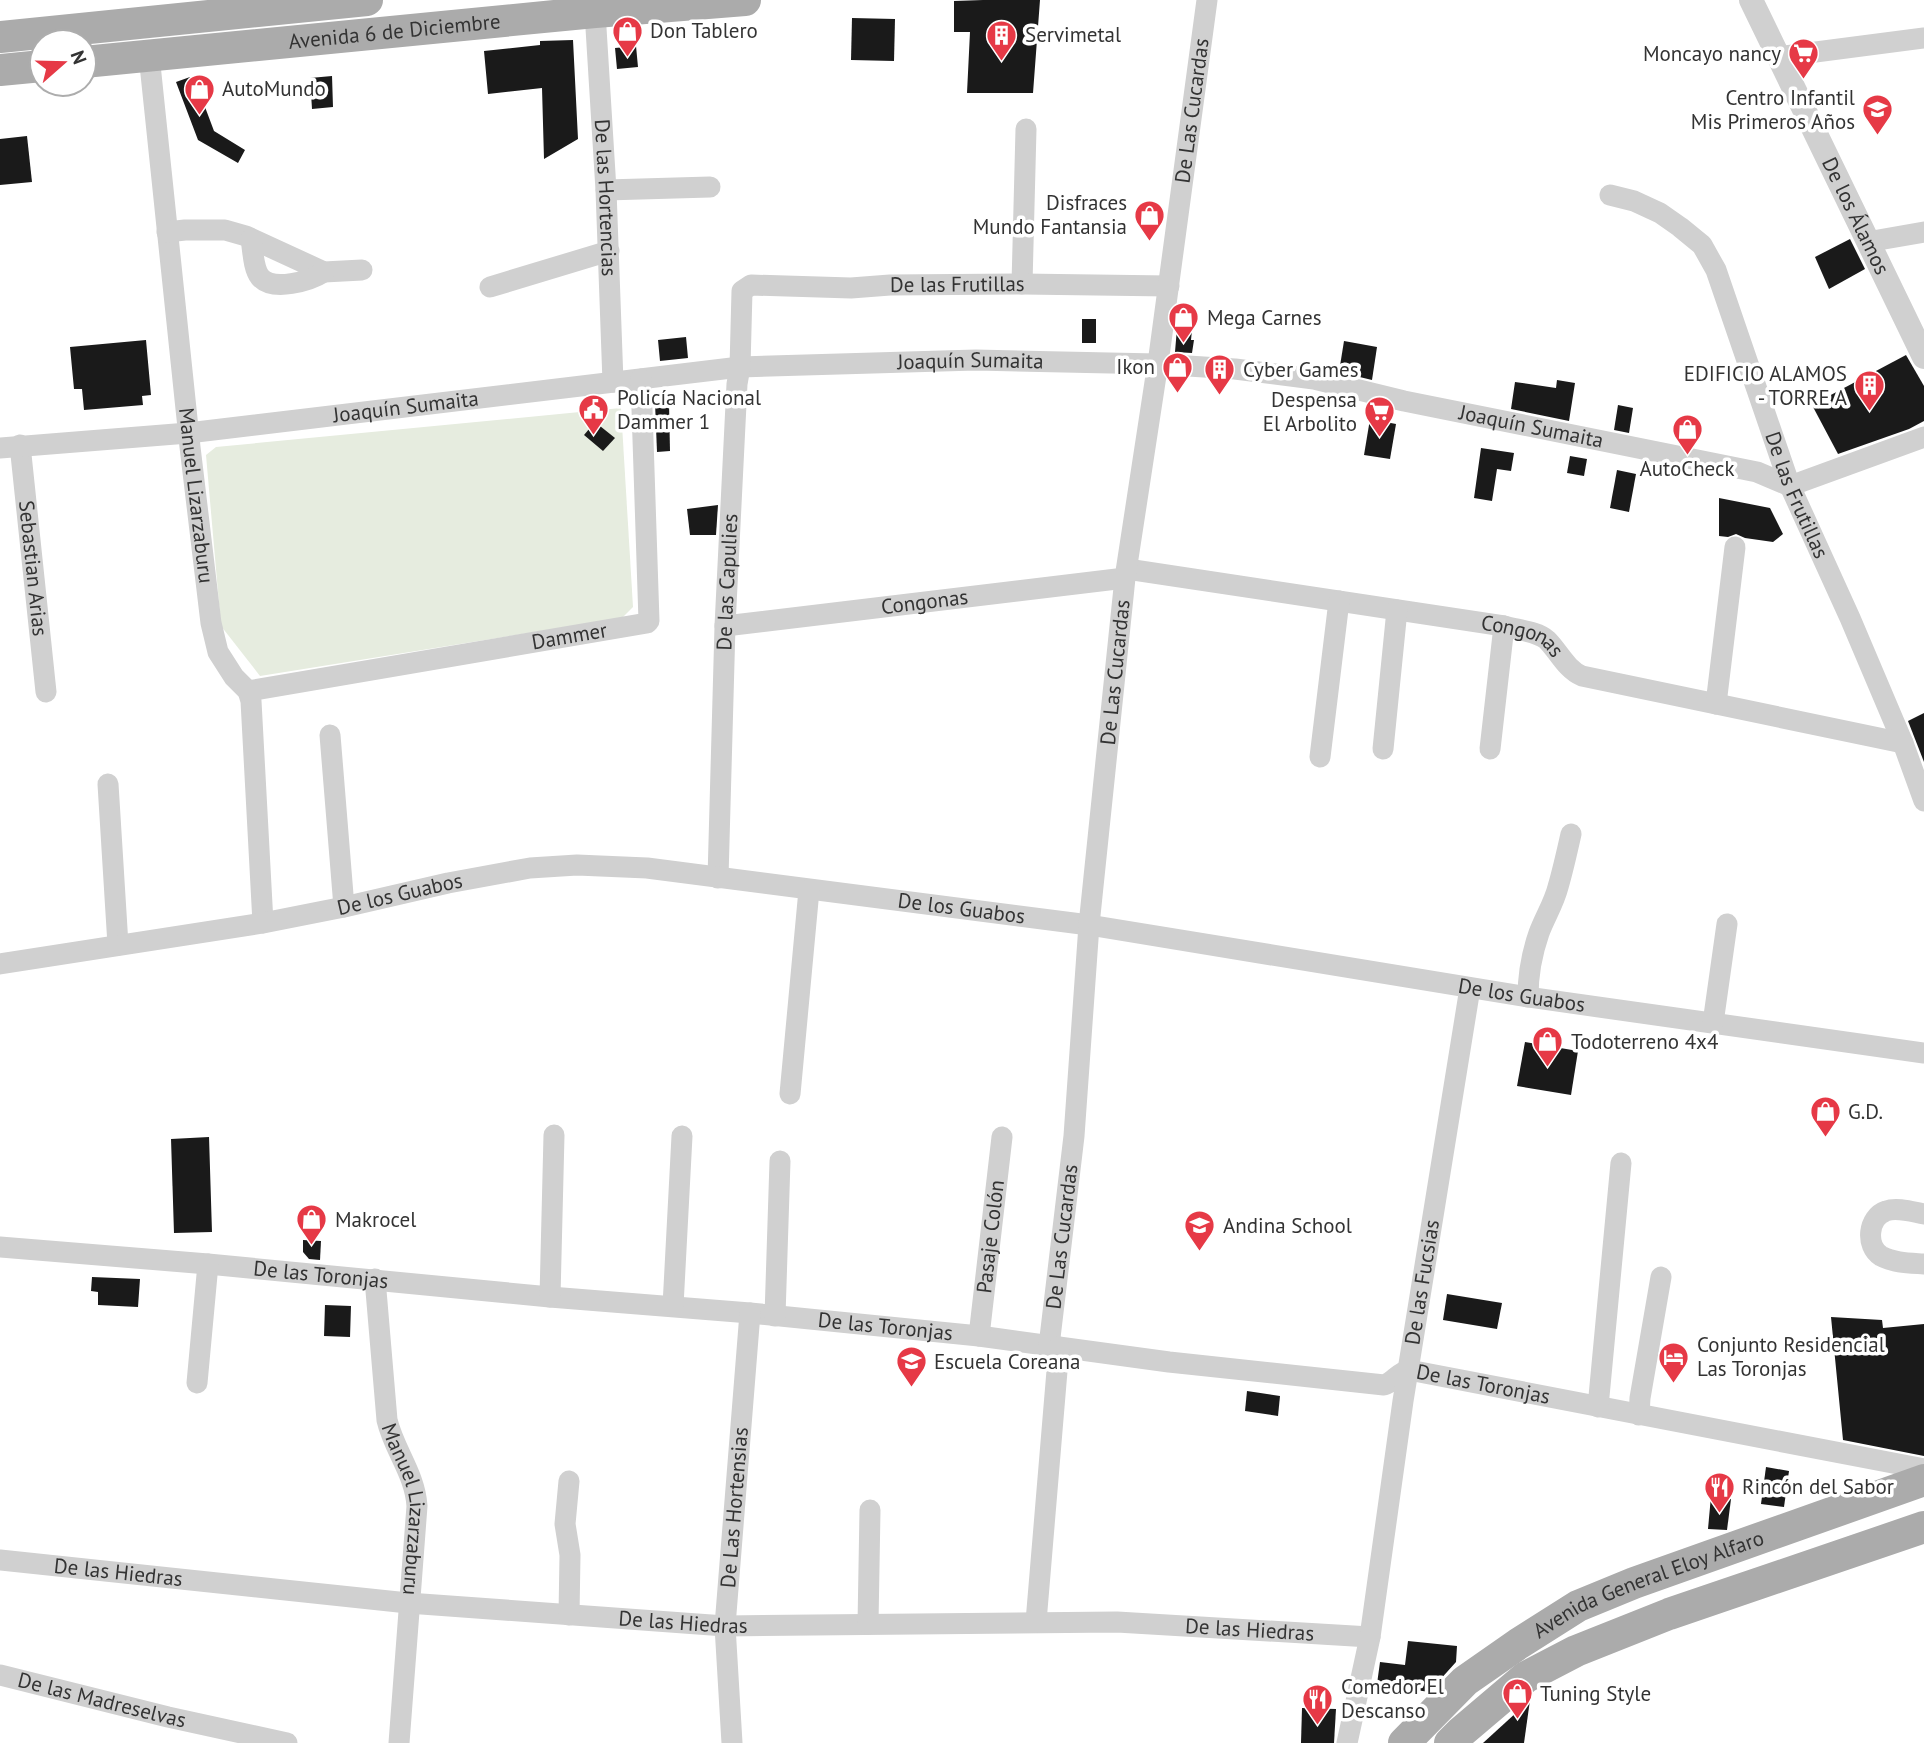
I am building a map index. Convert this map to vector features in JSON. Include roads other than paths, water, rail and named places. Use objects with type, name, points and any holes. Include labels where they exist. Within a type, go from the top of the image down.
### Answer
[{"type":"main road","name":"Avenida 6 de Diciembre","points":[[0,37],[179,10],[367,0]]},
{"type":"main road","name":"Avenida 6 de Diciembre","points":[[98,60],[745,0]]},
{"type":"main road","points":[[0,70],[28,67]]},
{"type":"main road","name":"Avenida General Eloy Alfaro","points":[[1404,1743],[1465,1681],[1578,1606],[1634,1583],[1924,1480]]},
{"type":"main road","name":"Avenida General Eloy Alfaro","points":[[1450,1743],[1526,1677],[1576,1651],[1670,1614],[1924,1527]]},
{"type":"street","name":"De Las Cucardas","points":[[1036,1622],[1054,1347],[1074,1136],[1089,925],[1126,574],[1207,0]]},
{"type":"street","name":"De los Álamos","points":[[1751,0],[1924,357]]},
{"type":"street","name":"De las Hortencias","points":[[595,12],[609,251],[612,382]]},
{"type":"street","points":[[1777,57],[1924,38]]},
{"type":"street","name":"Manuel Lizarzaburu","points":[[149,55],[188,433],[214,639],[226,665],[248,691]]},
{"type":"street","points":[[1022,284],[1026,129]]},
{"type":"street","points":[[606,190],[710,187]]},
{"type":"street","name":"De las Frutillas","points":[[1610,195],[1634,201],[1660,213],[1702,245],[1716,270],[1790,486],[1850,618],[1903,743],[1924,801]]},
{"type":"street","points":[[167,232],[225,230],[324,272]]},
{"type":"street","points":[[1867,242],[1924,232]]},
{"type":"street","points":[[251,239],[257,270],[263,280],[277,285],[312,279],[324,272],[362,270]]},
{"type":"street","points":[[490,287],[609,251]]},
{"type":"street","name":"De las Frutillas","points":[[746,287],[851,288],[1022,284],[1168,286]]},
{"type":"street","name":"De las Capulies","points":[[718,878],[725,626],[742,292],[746,287]]},
{"type":"street","name":"Joaquín Sumaita","points":[[10,446],[188,433],[740,367],[976,360],[1157,364],[1235,369],[1314,379],[1404,401],[1757,472],[1790,486]]},
{"type":"street","name":"Dammer","points":[[248,691],[649,621],[641,379]]},
{"type":"street","points":[[1790,486],[1924,437]]},
{"type":"street","name":"Sebastian Arias","points":[[10,446],[46,692]]},
{"type":"street","points":[[1716,705],[1735,547]]},
{"type":"street","name":"Congonas","points":[[725,626],[1126,574],[1339,601],[1504,626],[1542,637],[1578,674],[1903,743]]},
{"type":"street","points":[[1320,757],[1339,601]]},
{"type":"street","points":[[1383,749],[1397,610]]},
{"type":"street","points":[[1490,749],[1504,626]]},
{"type":"street","points":[[248,691],[251,701],[263,923]]},
{"type":"street","points":[[330,735],[344,907]]},
{"type":"street","points":[[108,784],[118,945]]},
{"type":"street","points":[[1528,997],[1533,952],[1558,887],[1571,834]]},
{"type":"street","name":"De los Guabos","points":[[0,964],[263,923],[448,883],[538,867],[621,866],[1089,925],[1528,997],[1924,1053]]},
{"type":"street","points":[[790,1094],[809,890]]},
{"type":"street","points":[[1713,1023],[1727,924]]},
{"type":"street","name":"De las Fucsias","points":[[1347,1743],[1370,1637],[1402,1401],[1470,988]]},
{"type":"street","points":[[550,1297],[554,1135]]},
{"type":"street","points":[[673,1306],[682,1136]]},
{"type":"street","name":"Pasaje Colón","points":[[979,1336],[1002,1137]]},
{"type":"street","points":[[775,1315],[780,1161]]},
{"type":"street","points":[[1598,1407],[1621,1163]]},
{"type":"street","points":[[1924,1214],[1894,1209],[1886,1211],[1875,1220],[1871,1233],[1874,1249],[1884,1257],[1903,1263],[1924,1264]]},
{"type":"street","name":"De las Toronjas","points":[[0,1247],[775,1315],[979,1336],[1169,1362],[1384,1385],[1409,1370],[1924,1469]]},
{"type":"street","points":[[197,1383],[208,1264]]},
{"type":"street","points":[[1639,1415],[1661,1277]]},
{"type":"street","name":"Manuel Lizarzaburu","points":[[375,1279],[387,1420],[414,1484],[417,1506],[399,1743]]},
{"type":"street","name":"De Las Hortensias","points":[[732,1743],[725,1626],[750,1313]]},
{"type":"street","points":[[569,1481],[565,1524],[570,1555],[569,1615]]},
{"type":"street","points":[[868,1625],[870,1510]]},
{"type":"street","name":"De las Hiedras","points":[[0,1560],[408,1603],[725,1626],[1117,1622],[1370,1637]]},
{"type":"street","name":"De las Madreselvas","points":[[0,1675],[168,1717],[287,1743]]},
{"type":"place","name":"Don Tablero","points":[[627,58]]},
{"type":"place","name":"Servimetal","points":[[1002,62]]},
{"type":"place","name":"Moncayo nancy","points":[[1804,81]]},
{"type":"place","name":"AutoMundo","points":[[199,116]]},
{"type":"place","name":"Centro Infantil Mis Primeros Años","points":[[1878,137]]},
{"type":"place","name":"Disfraces Mundo Fantansia","points":[[1150,242]]},
{"type":"place","name":"Mega Carnes","points":[[1184,345]]},
{"type":"place","name":"Ikon","points":[[1178,394]]},
{"type":"place","name":"Cyber Games","points":[[1220,397]]},
{"type":"place","name":"EDIFICIO ALAMOS - TORRE A","points":[[1870,413]]},
{"type":"place","name":"Policía Nacional Dammer 1","points":[[594,437]]},
{"type":"place","name":"Despensa El Arbolito","points":[[1380,439]]},
{"type":"place","name":"AutoCheck","points":[[1687,456]]},
{"type":"place","name":"Todoterreno 4x4","points":[[1548,1069]]},
{"type":"place","name":"G.D.","points":[[1825,1139]]},
{"type":"place","name":"Makrocel","points":[[312,1247]]},
{"type":"place","name":"Andina School","points":[[1200,1253]]},
{"type":"place","name":"Conjunto Residencial Las Toronjas","points":[[1674,1384]]},
{"type":"place","name":"Escuela Coreana","points":[[911,1389]]},
{"type":"place","name":"Rincón del Sabor","points":[[1719,1514]]},
{"type":"place","name":"Tuning Style","points":[[1517,1721]]},
{"type":"place","name":"Comedor El Descanso","points":[[1318,1726]]}]
